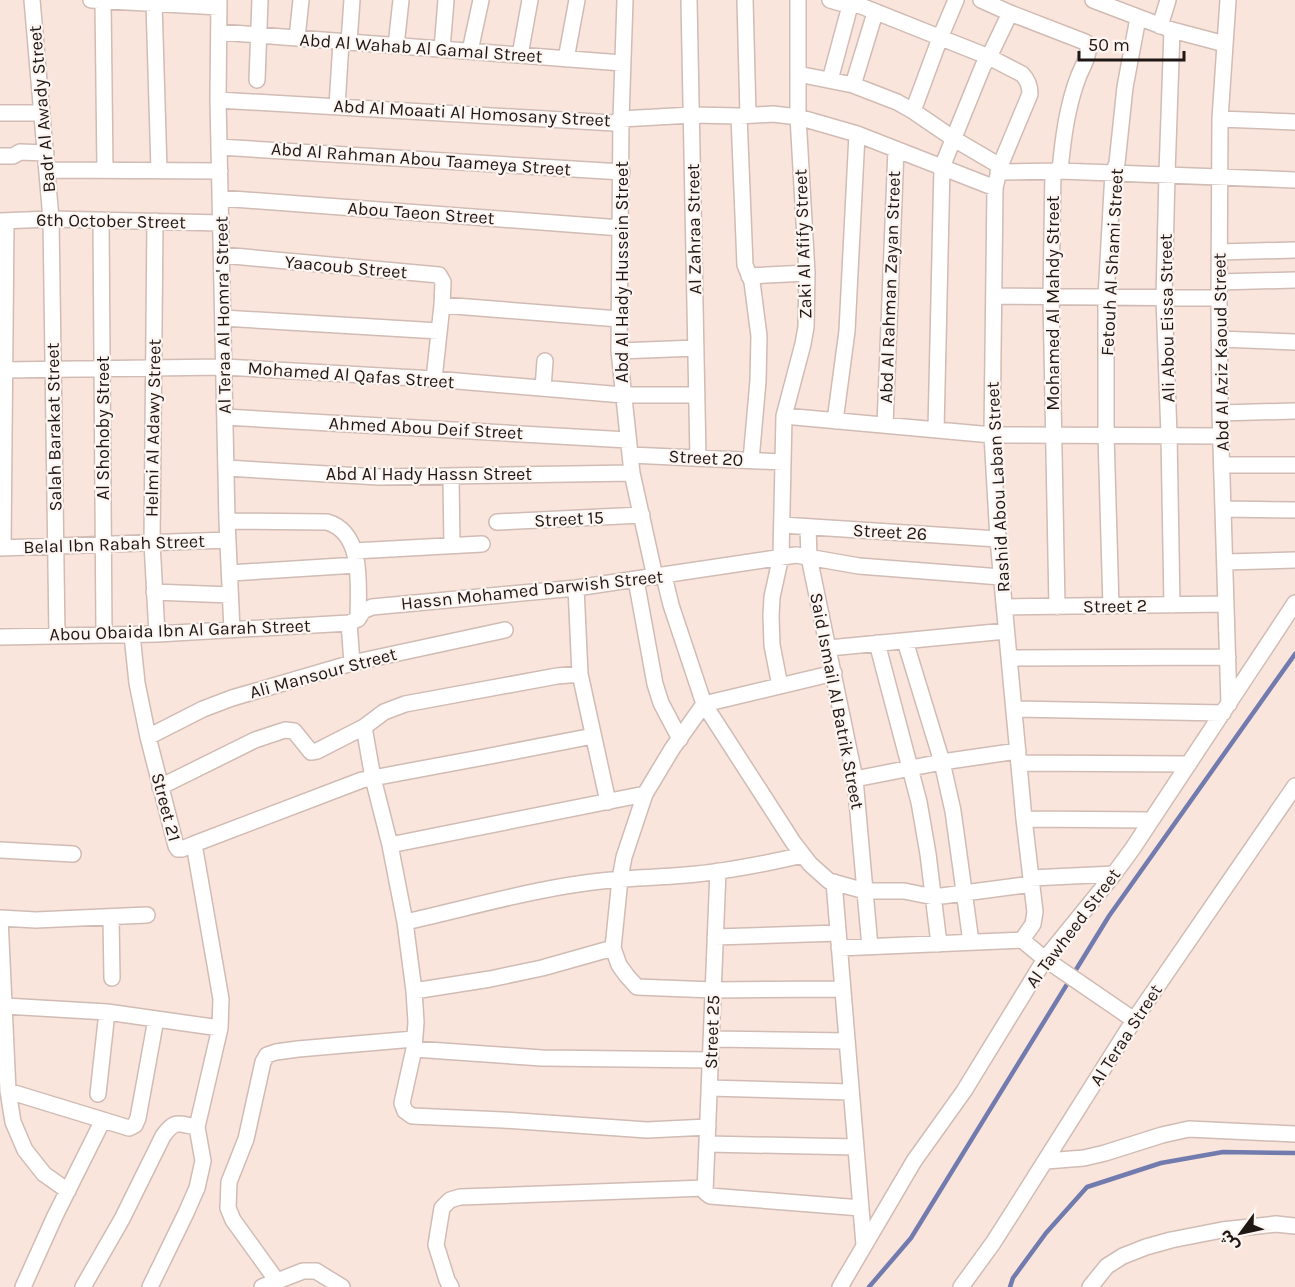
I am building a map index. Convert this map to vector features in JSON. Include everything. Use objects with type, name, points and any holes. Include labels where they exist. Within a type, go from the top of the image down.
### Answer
[{"type":"street","name":"Badr Al Awady Street","points":[[32,0],[51,219]]},
{"type":"street","points":[[91,0],[219,3]]},
{"type":"street","points":[[257,80],[260,0]]},
{"type":"street","points":[[297,38],[301,0]]},
{"type":"street","points":[[337,106],[352,0]]},
{"type":"street","points":[[396,46],[401,0]]},
{"type":"street","points":[[442,49],[446,0]]},
{"type":"street","points":[[470,51],[481,0]]},
{"type":"street","points":[[520,55],[530,0]]},
{"type":"street","points":[[566,59],[577,0]]},
{"type":"street","name":"Abd Al Hady Hussein Street","points":[[625,0],[622,63],[619,319],[623,395],[632,473],[659,576],[704,704],[803,855],[834,882]]},
{"type":"street","name":"Al Zahraa Street","points":[[689,0],[698,458]]},
{"type":"street","points":[[745,0],[744,259],[752,282],[759,336],[758,381],[751,460]]},
{"type":"street","name":"Zaki Al Afify Street","points":[[780,686],[772,645],[771,616],[772,597],[781,556],[784,416],[806,327],[807,273],[798,117],[798,0]]},
{"type":"street","points":[[853,85],[878,14],[887,0]]},
{"type":"street","points":[[913,111],[956,0]]},
{"type":"street","points":[[936,430],[942,167],[983,66],[989,57],[1005,7],[981,0]]},
{"type":"street","name":"Ali Abou Eissa Street","points":[[1168,0],[1164,298],[1172,605]]},
{"type":"street","name":"Abd Al Aziz Kaoud Street","points":[[1226,709],[1228,657],[1220,413],[1219,252],[1220,119],[1228,0]]},
{"type":"street","points":[[103,1],[105,170]]},
{"type":"street","points":[[830,80],[841,1],[989,57]]},
{"type":"street","points":[[1100,2],[1166,28],[1225,44]]},
{"type":"street","points":[[154,3],[159,170]]},
{"type":"street","name":"Al Teraa Al Homra' Street","points":[[219,3],[220,198],[227,521],[232,630]]},
{"type":"street","name":"Mohamed Al Mahdy Street","points":[[1005,7],[1085,42],[1089,49],[1077,80],[1056,171],[1051,297],[1057,606]]},
{"type":"street","name":"Fetouh Al Shami Street","points":[[1111,606],[1106,435],[1106,297],[1113,173],[1117,164],[1125,87],[1138,18]]},
{"type":"street","name":"Abd Al Wahab Al Gamal Street","points":[[219,32],[622,63]]},
{"type":"street","name":"Rashid Abou Laban Street","points":[[989,57],[1022,74],[1030,88],[999,169],[995,188],[992,435],[1001,578],[1035,912],[1033,924],[1022,940]]},
{"type":"street","points":[[798,74],[853,85],[890,99],[913,111],[999,169],[1295,180]]},
{"type":"street","name":"Abd Al Moaati Al Homosany Street","points":[[218,100],[611,123],[621,118],[773,114],[798,117],[857,135],[995,188]]},
{"type":"street","points":[[0,114],[42,112]]},
{"type":"street","points":[[1220,119],[1295,122]]},
{"type":"street","points":[[835,421],[847,331],[857,135]]},
{"type":"street","name":"Abd Al Rahman Abou Taameya Street","points":[[219,147],[622,172]]},
{"type":"street","name":"Abd Al Rahman Zayan Street","points":[[885,425],[896,149]]},
{"type":"street","points":[[0,156],[13,156],[20,152],[46,153]]},
{"type":"street","points":[[48,170],[220,171]]},
{"type":"street","name":"Abou Taeon Street","points":[[220,198],[621,228]]},
{"type":"street","name":"6th October Street","points":[[3,221],[51,219],[221,223]]},
{"type":"street","name":"Salah Barakat Street","points":[[51,219],[57,636]]},
{"type":"street","name":"Al Shohoby Street","points":[[101,220],[104,635]]},
{"type":"street","points":[[2,548],[3,221]]},
{"type":"street","name":"Helmi Al Adawy Street","points":[[155,221],[152,543],[157,634]]},
{"type":"street","points":[[1219,252],[1295,250]]},
{"type":"street","name":"Yaacoub Street","points":[[222,255],[439,275],[443,282],[442,305]]},
{"type":"street","points":[[749,276],[807,273]]},
{"type":"street","points":[[1219,282],[1295,280]]},
{"type":"street","points":[[994,296],[1219,298]]},
{"type":"street","points":[[434,379],[442,305],[619,319]]},
{"type":"street","points":[[223,318],[439,331]]},
{"type":"street","points":[[1219,339],[1295,342]]},
{"type":"street","points":[[620,351],[696,348]]},
{"type":"street","points":[[543,388],[545,361]]},
{"type":"street","name":"Mohamed Al Qafas Street","points":[[4,370],[224,367],[434,379],[623,395],[697,395]]},
{"type":"street","points":[[1220,413],[1295,411]]},
{"type":"street","points":[[784,416],[992,435],[1221,436]]},
{"type":"street","name":"Ahmed Abou Deif Street","points":[[225,417],[629,447]]},
{"type":"street","name":"Street 20","points":[[629,447],[698,458],[783,462]]},
{"type":"street","points":[[1222,465],[1295,465]]},
{"type":"street","name":"Abd Al Hady Hassn Street","points":[[226,468],[350,476],[452,477],[632,473]]},
{"type":"street","points":[[452,477],[452,546]]},
{"type":"street","points":[[1223,509],[1295,510]]},
{"type":"street","name":"Street 15","points":[[497,522],[642,515]]},
{"type":"street","points":[[227,521],[327,522],[345,533],[356,558],[352,663]]},
{"type":"street","name":"Street 26","points":[[782,525],[998,538]]},
{"type":"street","name":"Said Ismail Al Batrik Street","points":[[808,527],[809,557],[855,778],[870,947]]},
{"type":"street","name":"Belal Ibn Rabah Street","points":[[2,548],[228,540]]},
{"type":"street","points":[[230,573],[482,544]]},
{"type":"street","name":"Hassn Mohamed Darwish Street","points":[[354,621],[363,611],[372,607],[576,588],[796,555],[859,566],[1001,578]]},
{"type":"street","points":[[1225,562],[1295,560]]},
{"type":"street","points":[[636,580],[655,684],[661,703],[680,739]]},
{"type":"street","points":[[576,588],[580,674],[608,802]]},
{"type":"street","points":[[154,592],[230,595]]},
{"type":"street","name":"Al Tawheed Street","points":[[840,1287],[914,1161],[964,1091],[1045,959],[1114,874],[1189,765],[1295,603]]},
{"type":"street","name":"Street 2","points":[[1004,607],[1226,604]]},
{"type":"street","name":"Abou Obaida Ibn Al Garah Street","points":[[0,637],[157,634],[354,621]]},
{"type":"street","name":"Ali Mansour Street","points":[[148,737],[203,709],[225,701],[352,663],[505,630]]},
{"type":"street","points":[[829,648],[1006,631]]},
{"type":"street","name":"Street 21","points":[[132,635],[137,683],[148,737],[177,848],[181,850],[194,844],[221,999],[220,1028],[197,1126]]},
{"type":"street","points":[[905,641],[942,762],[953,811],[971,942]]},
{"type":"street","points":[[877,642],[911,769],[924,828],[939,944]]},
{"type":"street","points":[[1009,658],[1228,657]]},
{"type":"street","points":[[834,673],[704,704],[645,794],[624,857],[613,948],[619,965],[637,987],[713,990],[843,989]]},
{"type":"street","points":[[160,787],[255,741],[285,730],[294,731],[311,752],[317,751],[364,727],[384,712],[405,704],[557,676],[580,674]]},
{"type":"street","points":[[1014,709],[1226,709]]},
{"type":"street","points":[[364,727],[405,922],[414,991],[416,1022],[402,1103],[405,1111],[412,1116],[647,1130],[708,1127]]},
{"type":"street","points":[[194,844],[362,780],[593,736]]},
{"type":"street","points":[[855,778],[942,762],[1018,757],[1189,765]]},
{"type":"street","name":"Al Teraa Street","points":[[961,1287],[993,1243],[1134,1020],[1295,786]]},
{"type":"street","points":[[390,845],[645,794]]},
{"type":"street","points":[[1024,819],[1151,820]]},
{"type":"street","points":[[0,850],[73,854]]},
{"type":"street","points":[[405,922],[586,882],[718,872],[803,855]]},
{"type":"street","name":"Street 25","points":[[705,1190],[718,872]]},
{"type":"street","points":[[864,1245],[834,882],[865,891],[904,891],[934,897],[965,894],[1032,881],[1114,874]]},
{"type":"street","points":[[68,1191],[44,1174],[25,1150],[13,1122],[8,1090],[0,918],[36,920],[147,915]]},
{"type":"street","points":[[111,917],[112,978]]},
{"type":"street","points":[[715,937],[839,941],[870,947],[1022,940],[1045,959],[1134,1020]]},
{"type":"street","points":[[414,991],[542,968],[613,948]]},
{"type":"street","points":[[4,1011],[106,1012],[220,1028]]},
{"type":"street","points":[[98,1094],[106,1012]]},
{"type":"street","points":[[8,1090],[129,1128],[132,1127],[137,1122],[156,1018]]},
{"type":"street","points":[[711,1039],[847,1041]]},
{"type":"street","points":[[277,1281],[232,1220],[228,1208],[229,1182],[246,1139],[263,1062],[267,1055],[309,1048],[414,1044],[542,1058],[710,1060]]},
{"type":"street","points":[[709,1088],[851,1092]]},
{"type":"street","points":[[22,1287],[103,1120]]},
{"type":"street","points":[[83,1287],[122,1219],[170,1126],[174,1124],[197,1126],[203,1161],[197,1188],[150,1287]]},
{"type":"street","points":[[1046,1161],[1084,1158],[1189,1129],[1295,1134]]},
{"type":"street","points":[[707,1144],[856,1147]]},
{"type":"street","points":[[451,1287],[436,1245],[442,1208],[450,1200],[460,1197],[705,1190],[710,1196],[861,1208]]},
{"type":"street","points":[[1090,1287],[1107,1266],[1146,1247],[1222,1230],[1276,1224],[1295,1226]]},
{"type":"street","points":[[262,1287],[303,1271],[316,1271],[342,1287]]},
{"type":"waterway","points":[[869,1287],[911,1238],[1109,916],[1295,654]]},
{"type":"waterway","points":[[1010,1287],[1013,1278],[1046,1233],[1087,1187],[1161,1163],[1223,1152],[1295,1153]]}]
